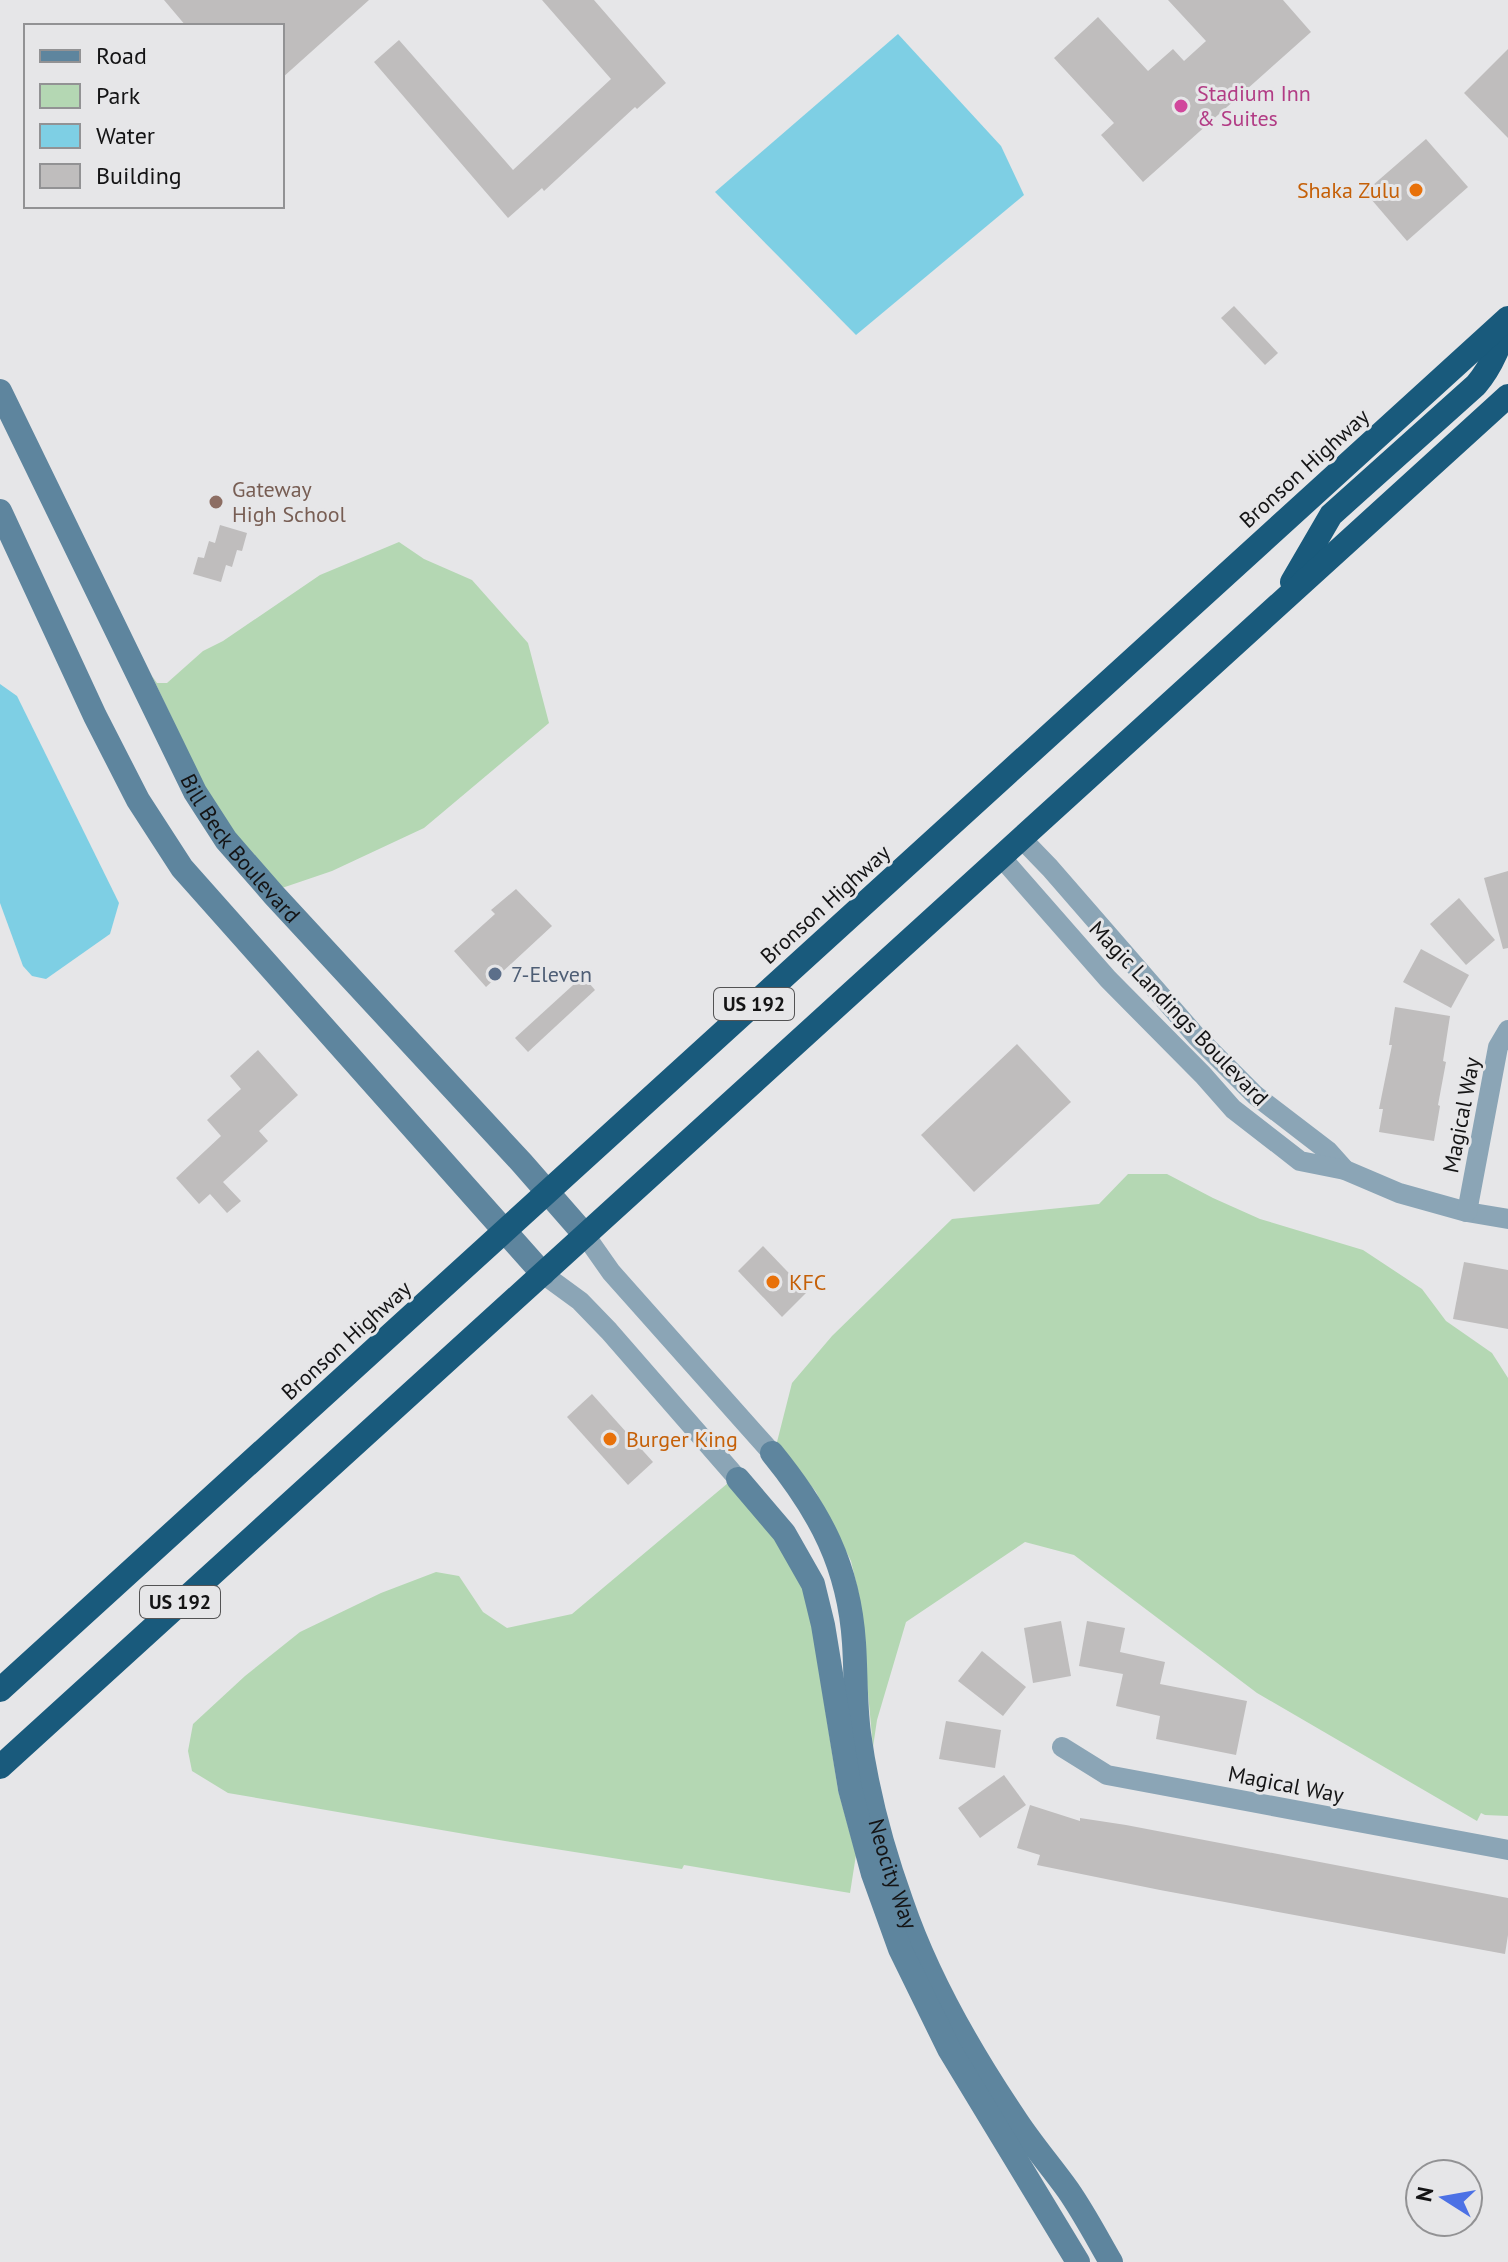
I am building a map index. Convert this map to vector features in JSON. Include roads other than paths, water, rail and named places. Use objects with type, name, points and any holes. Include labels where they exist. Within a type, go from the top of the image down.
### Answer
[{"type":"highway","points":[[1281,602],[1331,515],[1476,385],[1489,369],[1499,350],[1508,319]]},
{"type":"highway","name":"Bronson Highway","points":[[0,1690],[1508,319]]},
{"type":"highway","name":"US 192","points":[[0,1767],[1508,396]]},
{"type":"street","name":"Bill Beck Boulevard","points":[[0,391],[195,792],[226,840],[585,1235]]},
{"type":"street","points":[[4,527],[130,786],[182,868],[543,1274],[580,1301],[609,1331],[738,1479]]},
{"type":"street","name":"Magic Landings Boulevard","points":[[1021,838],[1197,1037],[1255,1095],[1328,1151],[1345,1170]]},
{"type":"street","name":"Magic Landings Boulevard","points":[[1001,857],[1108,979],[1233,1109],[1300,1161],[1345,1170],[1399,1193],[1467,1212],[1508,1219]]},
{"type":"street","name":"Magical Way","points":[[1467,1212],[1498,1047],[1508,1030]]},
{"type":"street","points":[[585,1235],[611,1272],[772,1453]]},
{"type":"street","name":"Neocity Way","points":[[772,1453],[806,1496],[839,1563],[854,1642],[855,1683],[866,1782],[883,1849],[921,1951],[967,2042],[1014,2117],[1069,2191],[1111,2262]]},
{"type":"street","name":"Neocity Way","points":[[738,1479],[784,1533],[813,1584],[823,1625],[850,1789],[873,1874],[900,1949],[949,2049],[1078,2262]]},
{"type":"street","name":"Magical Way","points":[[1062,1747],[1107,1775],[1508,1850]]},
{"type":"water","points":[[898,34],[1001,146],[1024,195],[856,335],[715,192]]},
{"type":"water","points":[[0,684],[17,696],[119,903],[110,934],[46,979],[32,976],[23,966],[0,903]]},
{"type":"place","name":"Stadium Inn & Suites","points":[[1181,106]]},
{"type":"place","name":"Shaka Zulu","points":[[1416,190]]},
{"type":"place","name":"Gateway High School","points":[[216,502]]},
{"type":"place","name":"7-Eleven","points":[[495,974]]},
{"type":"place","name":"KFC","points":[[773,1282]]},
{"type":"place","name":"Burger King","points":[[610,1439]]}]
